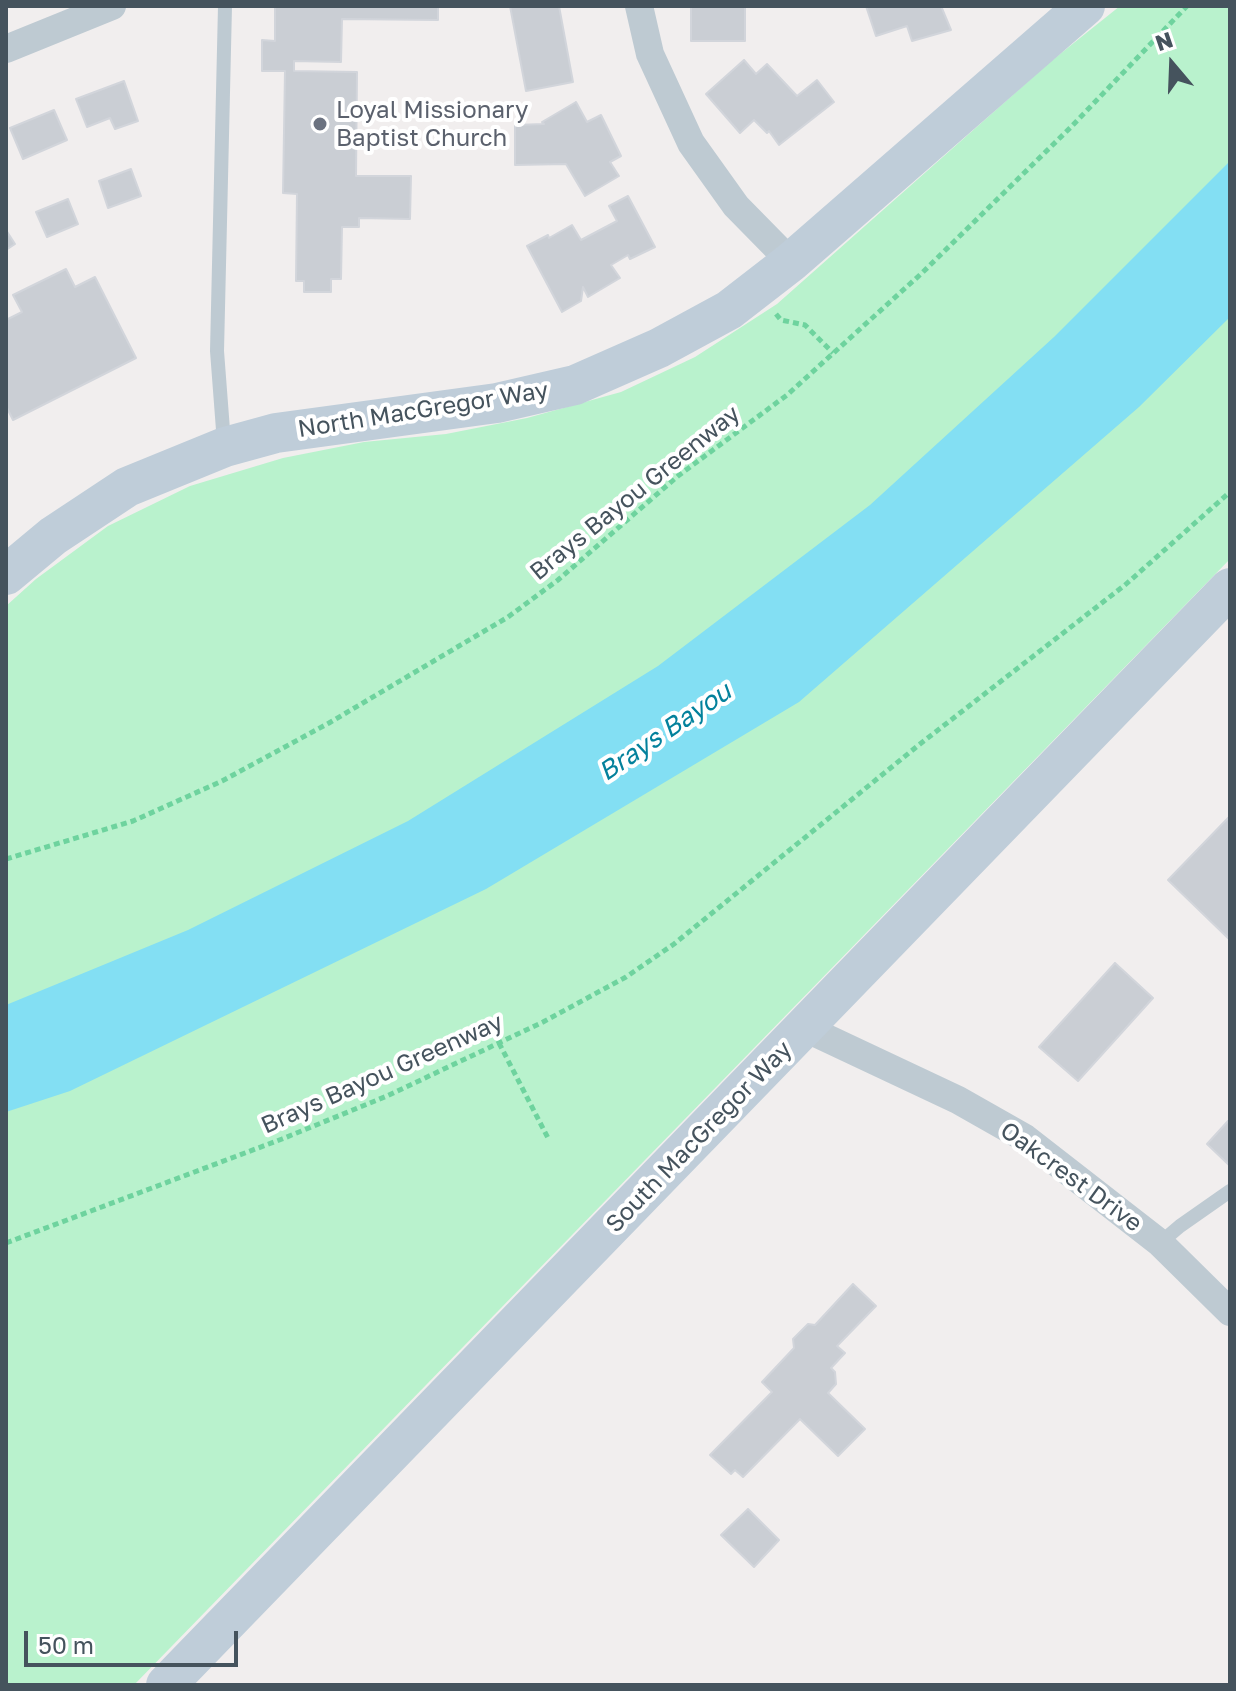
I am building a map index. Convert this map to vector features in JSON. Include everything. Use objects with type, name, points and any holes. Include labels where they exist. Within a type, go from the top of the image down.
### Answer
[{"type":"street","points":[[6,49],[112,6]]},
{"type":"street","points":[[639,6],[650,54],[691,143],[736,206],[791,262]]},
{"type":"street","name":"North MacGregor Way","points":[[6,575],[53,536],[127,487],[225,447],[276,433],[497,403],[575,385],[659,348],[729,310],[791,262],[1085,6]]},
{"type":"street","name":"South MacGregor Way","points":[[166,1685],[1230,588]]},
{"type":"street","name":"Oakcrest Drive","points":[[805,1028],[958,1100],[1025,1138],[1160,1243],[1230,1312]]},
{"type":"lane","points":[[225,6],[217,351],[225,447]]},
{"type":"lane","points":[[1160,1243],[1230,1191]]},
{"type":"path","name":"Brays Bayou Greenway","points":[[6,859],[133,821],[222,781],[508,617],[558,580],[678,476],[787,395],[943,253],[1071,127],[1187,6]]},
{"type":"path","points":[[770,308],[781,320],[805,325],[833,353]]},
{"type":"path","name":"Brays Bayou Greenway","points":[[6,1243],[387,1096],[499,1043],[626,977],[674,944],[920,744],[1125,585],[1230,492]]},
{"type":"path","points":[[499,1043],[549,1140]]},
{"type":"green space","points":[[1120,6],[1230,6],[1230,559],[134,1685],[6,1685],[6,606],[36,579],[108,526],[190,486],[283,458],[364,442],[446,434],[527,418],[621,392],[695,357],[777,304],[1050,62]]},
{"type":"water","name":"Brays Bayou","points":[[1230,161],[1230,317],[1139,407],[799,702],[486,889],[70,1091],[6,1112],[6,1005],[188,930],[408,821],[658,666],[870,505],[1054,337]]},
{"type":"building","name":"Loyal Missionary Baptist Church","points":[[275,6],[438,6],[438,20],[342,19],[341,62],[294,61],[294,71],[357,72],[356,176],[411,176],[410,219],[359,218],[359,227],[342,227],[341,279],[331,279],[331,292],[304,292],[304,281],[296,281],[297,194],[283,193],[285,71],[262,71],[262,40],[275,41]]},
{"type":"building","points":[[510,6],[559,6],[573,82],[526,91]]},
{"type":"building","points":[[691,6],[745,6],[745,41],[691,41]]},
{"type":"building","points":[[866,6],[941,6],[951,30],[912,41],[907,26],[876,36]]},
{"type":"building","points":[[744,60],[756,74],[767,64],[797,96],[817,80],[834,102],[779,145],[769,131],[767,133],[754,120],[740,133],[706,94]]},
{"type":"building","points":[[124,81],[138,121],[115,129],[110,118],[87,127],[76,99]]},
{"type":"building","points":[[576,102],[587,122],[601,115],[621,156],[610,162],[619,176],[585,196],[566,164],[515,165],[515,125],[544,124],[542,122]]},
{"type":"building","points":[[54,110],[67,140],[23,159],[10,128]]},
{"type":"building","points":[[131,169],[141,196],[108,208],[99,181]]},
{"type":"building","points":[[628,196],[655,247],[630,259],[628,255],[611,265],[620,278],[588,297],[583,287],[581,301],[562,312],[527,246],[572,225],[581,240],[617,221],[609,206]]},
{"type":"building","points":[[68,199],[78,224],[47,237],[36,212]]},
{"type":"building","points":[[6,230],[15,244],[6,250]]},
{"type":"building","points":[[66,269],[75,287],[95,277],[136,358],[13,420],[6,406],[6,320],[22,312],[13,295]]},
{"type":"building","points":[[1230,816],[1230,940],[1168,880]]},
{"type":"building","points":[[1115,963],[1153,998],[1078,1081],[1039,1047]]},
{"type":"building","points":[[1228,1121],[1230,1123],[1230,1166],[1207,1144]]},
{"type":"building","points":[[853,1284],[876,1306],[837,1346],[845,1353],[831,1368],[835,1372],[836,1384],[828,1393],[865,1429],[838,1456],[800,1419],[743,1477],[735,1470],[731,1474],[710,1455],[772,1392],[762,1382],[794,1348],[793,1339],[808,1324],[815,1325]]},
{"type":"building","points":[[748,1509],[779,1540],[754,1567],[721,1535]]},
{"type":"place","name":"Loyal Missionary Baptist Church","points":[[320,124]]}]
